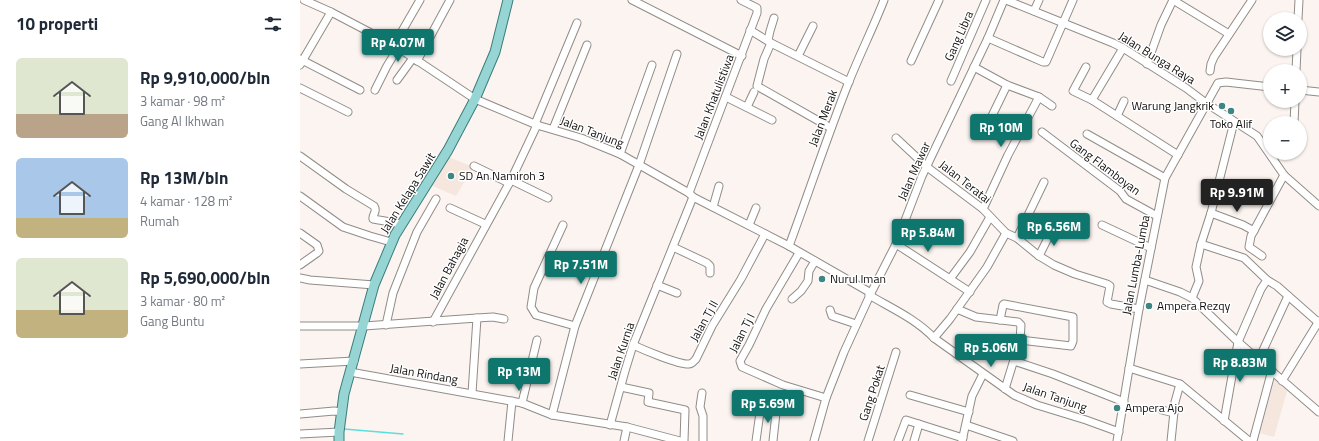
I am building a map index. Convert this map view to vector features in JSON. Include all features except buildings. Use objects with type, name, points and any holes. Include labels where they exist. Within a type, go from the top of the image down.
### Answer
[{"type":"main road","name":"Jalan Kelapa Sawit","points":[[339,437],[344,394],[364,326],[374,285],[391,242],[448,150],[475,99],[495,52],[508,0]]},
{"type":"street","name":"Jalan Tanjung","points":[[304,0],[331,12],[396,47],[475,99],[536,125],[580,138],[620,154],[691,195],[789,246],[912,320],[934,338],[1014,395],[1037,405],[1119,432]]},
{"type":"street","points":[[375,90],[420,0]]},
{"type":"street","points":[[397,80],[415,60],[450,0]]},
{"type":"street","points":[[632,0],[742,56]]},
{"type":"street","name":"Jalan Khatulistiwa","points":[[691,195],[757,13],[757,8],[741,0]]},
{"type":"street","name":"Jalan Merak","points":[[789,246],[831,128],[884,0]]},
{"type":"street","points":[[911,62],[939,0]]},
{"type":"street","name":"Gang Libra","points":[[951,81],[986,0]]},
{"type":"street","name":"Jalan Bunga Raya","points":[[1005,0],[1063,22],[1123,48],[1186,88],[1256,136],[1284,175],[1319,206]]},
{"type":"street","name":"Jalan Mawar","points":[[814,441],[826,398],[856,324],[896,244],[922,176],[1005,0]]},
{"type":"street","points":[[1034,11],[1039,0]]},
{"type":"street","points":[[988,38],[1045,62],[1050,57],[1073,0]]},
{"type":"street","points":[[1147,64],[1161,25],[1173,0],[1229,34]]},
{"type":"street","points":[[1210,71],[1214,57],[1252,0]]},
{"type":"street","points":[[1297,0],[1298,12]]},
{"type":"street","points":[[331,12],[301,61],[360,90]]},
{"type":"street","points":[[774,18],[770,42],[757,86],[831,128]]},
{"type":"street","name":"Jalan Bahagia","points":[[433,322],[485,224],[510,182],[536,125],[577,23]]},
{"type":"street","points":[[798,56],[813,26]]},
{"type":"street","points":[[750,30],[770,42],[849,82]]},
{"type":"street","points":[[553,129],[587,45]]},
{"type":"street","points":[[1092,100],[1123,48]]},
{"type":"street","points":[[552,415],[575,326],[639,165],[677,54]]},
{"type":"street","points":[[620,154],[652,65]]},
{"type":"street","points":[[974,67],[1007,84],[1039,97],[1052,106]]},
{"type":"street","points":[[1086,67],[1073,91],[1092,100],[1178,155]]},
{"type":"street","name":"Jalan Lumba-Lumba","points":[[1117,441],[1139,309],[1166,178],[1218,83],[1226,82],[1263,86]]},
{"type":"street","points":[[989,122],[1007,84]]},
{"type":"street","points":[[300,88],[348,112]]},
{"type":"street","points":[[1307,91],[1319,92]]},
{"type":"street","points":[[747,107],[754,92]]},
{"type":"street","points":[[726,97],[772,120]]},
{"type":"street","points":[[983,209],[1008,155],[1039,97]]},
{"type":"street","points":[[1117,116],[1124,101]]},
{"type":"street","points":[[1192,298],[1199,281],[1196,267],[1201,244],[1211,213],[1234,122]]},
{"type":"street","name":"Gang Flamboyan","points":[[1042,132],[1120,191],[1126,199],[1157,216]]},
{"type":"street","points":[[1087,134],[1166,178]]},
{"type":"street","name":"Jalan Teratai","points":[[896,138],[927,167],[983,209],[1006,233],[1017,238],[1039,256],[1054,265],[1110,286],[1107,302],[1139,309]]},
{"type":"street","points":[[300,156],[346,189],[374,206],[376,212],[373,219],[402,224]]},
{"type":"street","points":[[474,166],[548,198]]},
{"type":"street","points":[[1262,256],[1249,247],[1254,231],[1284,175]]},
{"type":"street","points":[[1017,238],[1044,182]]},
{"type":"street","points":[[713,206],[719,186]]},
{"type":"street","name":"Jalan Kurnia","points":[[610,425],[634,345],[673,247],[691,195]]},
{"type":"street","points":[[300,196],[343,227],[391,242]]},
{"type":"street","points":[[386,325],[393,293],[417,232],[436,199]]},
{"type":"street","points":[[450,208],[485,224]]},
{"type":"street","points":[[748,226],[756,208]]},
{"type":"street","points":[[1211,213],[1243,225],[1254,231]]},
{"type":"street","points":[[950,279],[970,252],[990,217]]},
{"type":"street","points":[[562,225],[534,288],[531,307],[536,315],[575,326]]},
{"type":"street","points":[[1102,225],[1151,248]]},
{"type":"street","points":[[1039,256],[1052,230]]},
{"type":"street","points":[[300,233],[317,245],[319,251],[317,254],[300,265]]},
{"type":"street","points":[[934,338],[988,267],[1006,233]]},
{"type":"street","name":"Jalan Tj II","points":[[634,345],[688,365],[693,363],[712,326],[741,279],[765,234]]},
{"type":"street","points":[[896,244],[970,292]]},
{"type":"street","points":[[1201,244],[1244,258],[1267,280],[1277,286],[1319,322],[1282,381]]},
{"type":"street","points":[[673,247],[707,263],[710,266],[710,273]]},
{"type":"street","name":"Jalan Tj I","points":[[799,253],[766,309],[740,361],[742,367],[783,385],[826,398]]},
{"type":"street","points":[[792,299],[802,291],[808,281],[809,271],[815,262]]},
{"type":"street","points":[[300,278],[374,285]]},
{"type":"street","points":[[1145,280],[1180,292],[1192,298],[1238,342],[1319,412]]},
{"type":"street","points":[[1224,421],[1238,342],[1261,289],[1267,280]]},
{"type":"street","points":[[658,286],[678,293]]},
{"type":"street","points":[[1259,359],[1288,296]]},
{"type":"street","points":[[1000,320],[1002,307],[1004,304],[1073,317],[1073,341],[1071,346],[1020,340]]},
{"type":"street","points":[[957,309],[976,317],[1018,322],[1021,325],[1020,340],[1005,389]]},
{"type":"street","points":[[830,310],[832,316],[856,324]]},
{"type":"street","points":[[300,326],[386,325],[486,317],[504,319]]},
{"type":"street","points":[[472,393],[477,318]]},
{"type":"street","points":[[522,403],[536,340]]},
{"type":"street","name":"Gang Pokat","points":[[868,441],[896,352]]},
{"type":"street","points":[[300,364],[354,361]]},
{"type":"street","points":[[1014,361],[1053,374],[1124,402]]},
{"type":"street","points":[[1129,368],[1180,384],[1249,441]]},
{"type":"street","points":[[1253,441],[1272,370]]},
{"type":"street","name":"Jalan Rindang","points":[[350,372],[522,403],[552,415],[627,427],[680,441]]},
{"type":"street","points":[[898,441],[906,420],[962,440],[972,396],[983,374]]},
{"type":"street","points":[[1171,441],[1174,413],[1180,384]]},
{"type":"street","points":[[621,387],[649,393],[648,402],[685,410],[684,441]]},
{"type":"street","points":[[702,393],[700,407],[703,416],[703,441]]},
{"type":"street","points":[[910,395],[969,412]]},
{"type":"street","points":[[508,441],[512,401]]},
{"type":"street","points":[[756,441],[761,405]]},
{"type":"street","points":[[1162,410],[1174,413]]},
{"type":"street","points":[[300,414],[334,411],[342,412]]},
{"type":"street","points":[[773,441],[776,413]]},
{"type":"street","points":[[914,441],[919,424]]},
{"type":"street","points":[[966,425],[1013,441]]},
{"type":"street","points":[[624,441],[627,427]]},
{"type":"street","points":[[300,434],[339,437]]},
{"type":"shaded area","name":"SD An Namiroh 3","points":[[446,156],[473,167],[456,196],[430,185]]},
{"type":"shaded area","points":[[1276,374],[1289,384],[1274,437],[1260,433]]},
{"type":"waterway","points":[[344,429],[403,434]]},
{"type":"place","name":"Warung Jangkrik","points":[[1222,106]]},
{"type":"place","name":"Toko Alif","points":[[1231,111]]},
{"type":"place","name":"SD An Namiroh 3","points":[[451,176]]},
{"type":"place","name":"Nurul Iman","points":[[822,279]]},
{"type":"place","name":"Ampera Rezqy","points":[[1149,306]]},
{"type":"place","name":"Ampera Ajo","points":[[1117,408]]}]
